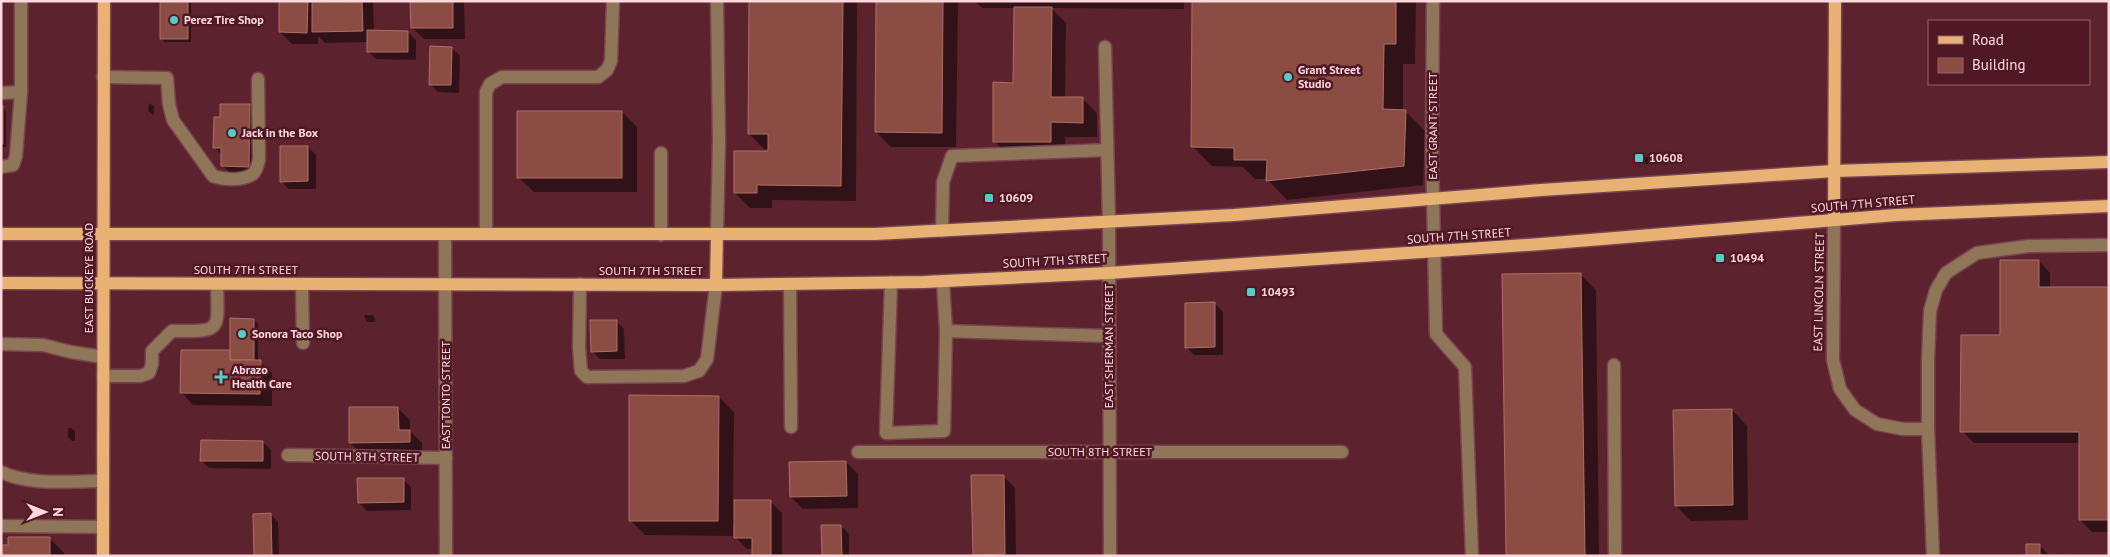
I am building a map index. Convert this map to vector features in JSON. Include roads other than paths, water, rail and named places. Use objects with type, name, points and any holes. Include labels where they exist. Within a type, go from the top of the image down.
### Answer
[{"type":"main road","name":"EAST BUCKEYE ROAD","points":[[103,556],[104,1]]},
{"type":"main road","name":"EAST LINCOLN STREET","points":[[1834,220],[1835,1]]},
{"type":"main road","points":[[1,234],[875,234],[1234,215],[1542,190],[1834,171],[2109,162]]},
{"type":"main road","name":"SOUTH 7TH STREET","points":[[1,283],[716,285],[891,282],[1109,273],[1434,252],[1926,213],[2109,206]]},
{"type":"main road","points":[[716,285],[717,234]]},
{"type":"street","points":[[1,166],[13,165],[16,156],[21,92],[21,1]]},
{"type":"street","points":[[486,234],[486,92],[490,84],[502,77],[598,78],[607,70],[611,61],[613,1]]},
{"type":"street","points":[[717,1],[719,141],[717,234]]},
{"type":"street","name":"EAST GRANT STREET","points":[[1433,1],[1433,199],[1436,334],[1465,367],[1472,556]]},
{"type":"street","name":"EAST SHERMAN STREET","points":[[1105,47],[1109,273],[1110,556]]},
{"type":"street","points":[[103,78],[166,78],[173,120],[213,176],[222,180],[245,177],[257,169],[260,159],[258,79]]},
{"type":"street","points":[[1,93],[21,92]]},
{"type":"street","points":[[942,231],[943,182],[952,156],[1107,150]]},
{"type":"street","points":[[661,153],[661,235]]},
{"type":"street","name":"EAST LINCOLN STREET","points":[[1834,220],[1833,360],[1840,389],[1855,410],[1877,424],[1902,429],[1928,429]]},
{"type":"street","name":"EAST TONTO STREET","points":[[445,234],[446,556]]},
{"type":"street","points":[[1933,556],[1928,429],[1930,311],[1936,290],[1946,273],[1977,253],[2028,246],[2109,245]]},
{"type":"street","points":[[891,282],[886,433],[944,431],[946,331],[943,280]]},
{"type":"street","points":[[103,376],[140,376],[149,373],[152,351],[172,331],[206,331],[212,328],[217,322],[217,284]]},
{"type":"street","points":[[302,284],[303,343]]},
{"type":"street","points":[[580,284],[579,348],[581,372],[587,378],[684,376],[698,372],[707,359],[716,285]]},
{"type":"street","points":[[790,284],[791,427]]},
{"type":"street","points":[[946,331],[1109,336]]},
{"type":"street","points":[[1,344],[43,345],[71,352],[103,356]]},
{"type":"street","points":[[1614,365],[1615,556]]},
{"type":"street","name":"SOUTH 8TH STREET","points":[[858,452],[1342,452]]},
{"type":"street","name":"SOUTH 8TH STREET","points":[[288,455],[446,458]]},
{"type":"street","points":[[1,472],[16,478],[44,481],[103,481]]},
{"type":"street","points":[[1,526],[103,527]]},
{"type":"place","name":"Perez Tire Shop","points":[[174,20]]},
{"type":"place","name":"Grant Street Studio","points":[[1288,77]]},
{"type":"place","name":"Jack in the Box","points":[[232,133]]},
{"type":"place","name":"10608","points":[[1639,158]]},
{"type":"place","name":"10609","points":[[989,198]]},
{"type":"place","name":"10494","points":[[1720,258]]},
{"type":"place","name":"10493","points":[[1251,292]]},
{"type":"place","name":"Sonora Taco Shop","points":[[242,334]]},
{"type":"place","name":"Abrazo Health Care","points":[[221,377]]}]
